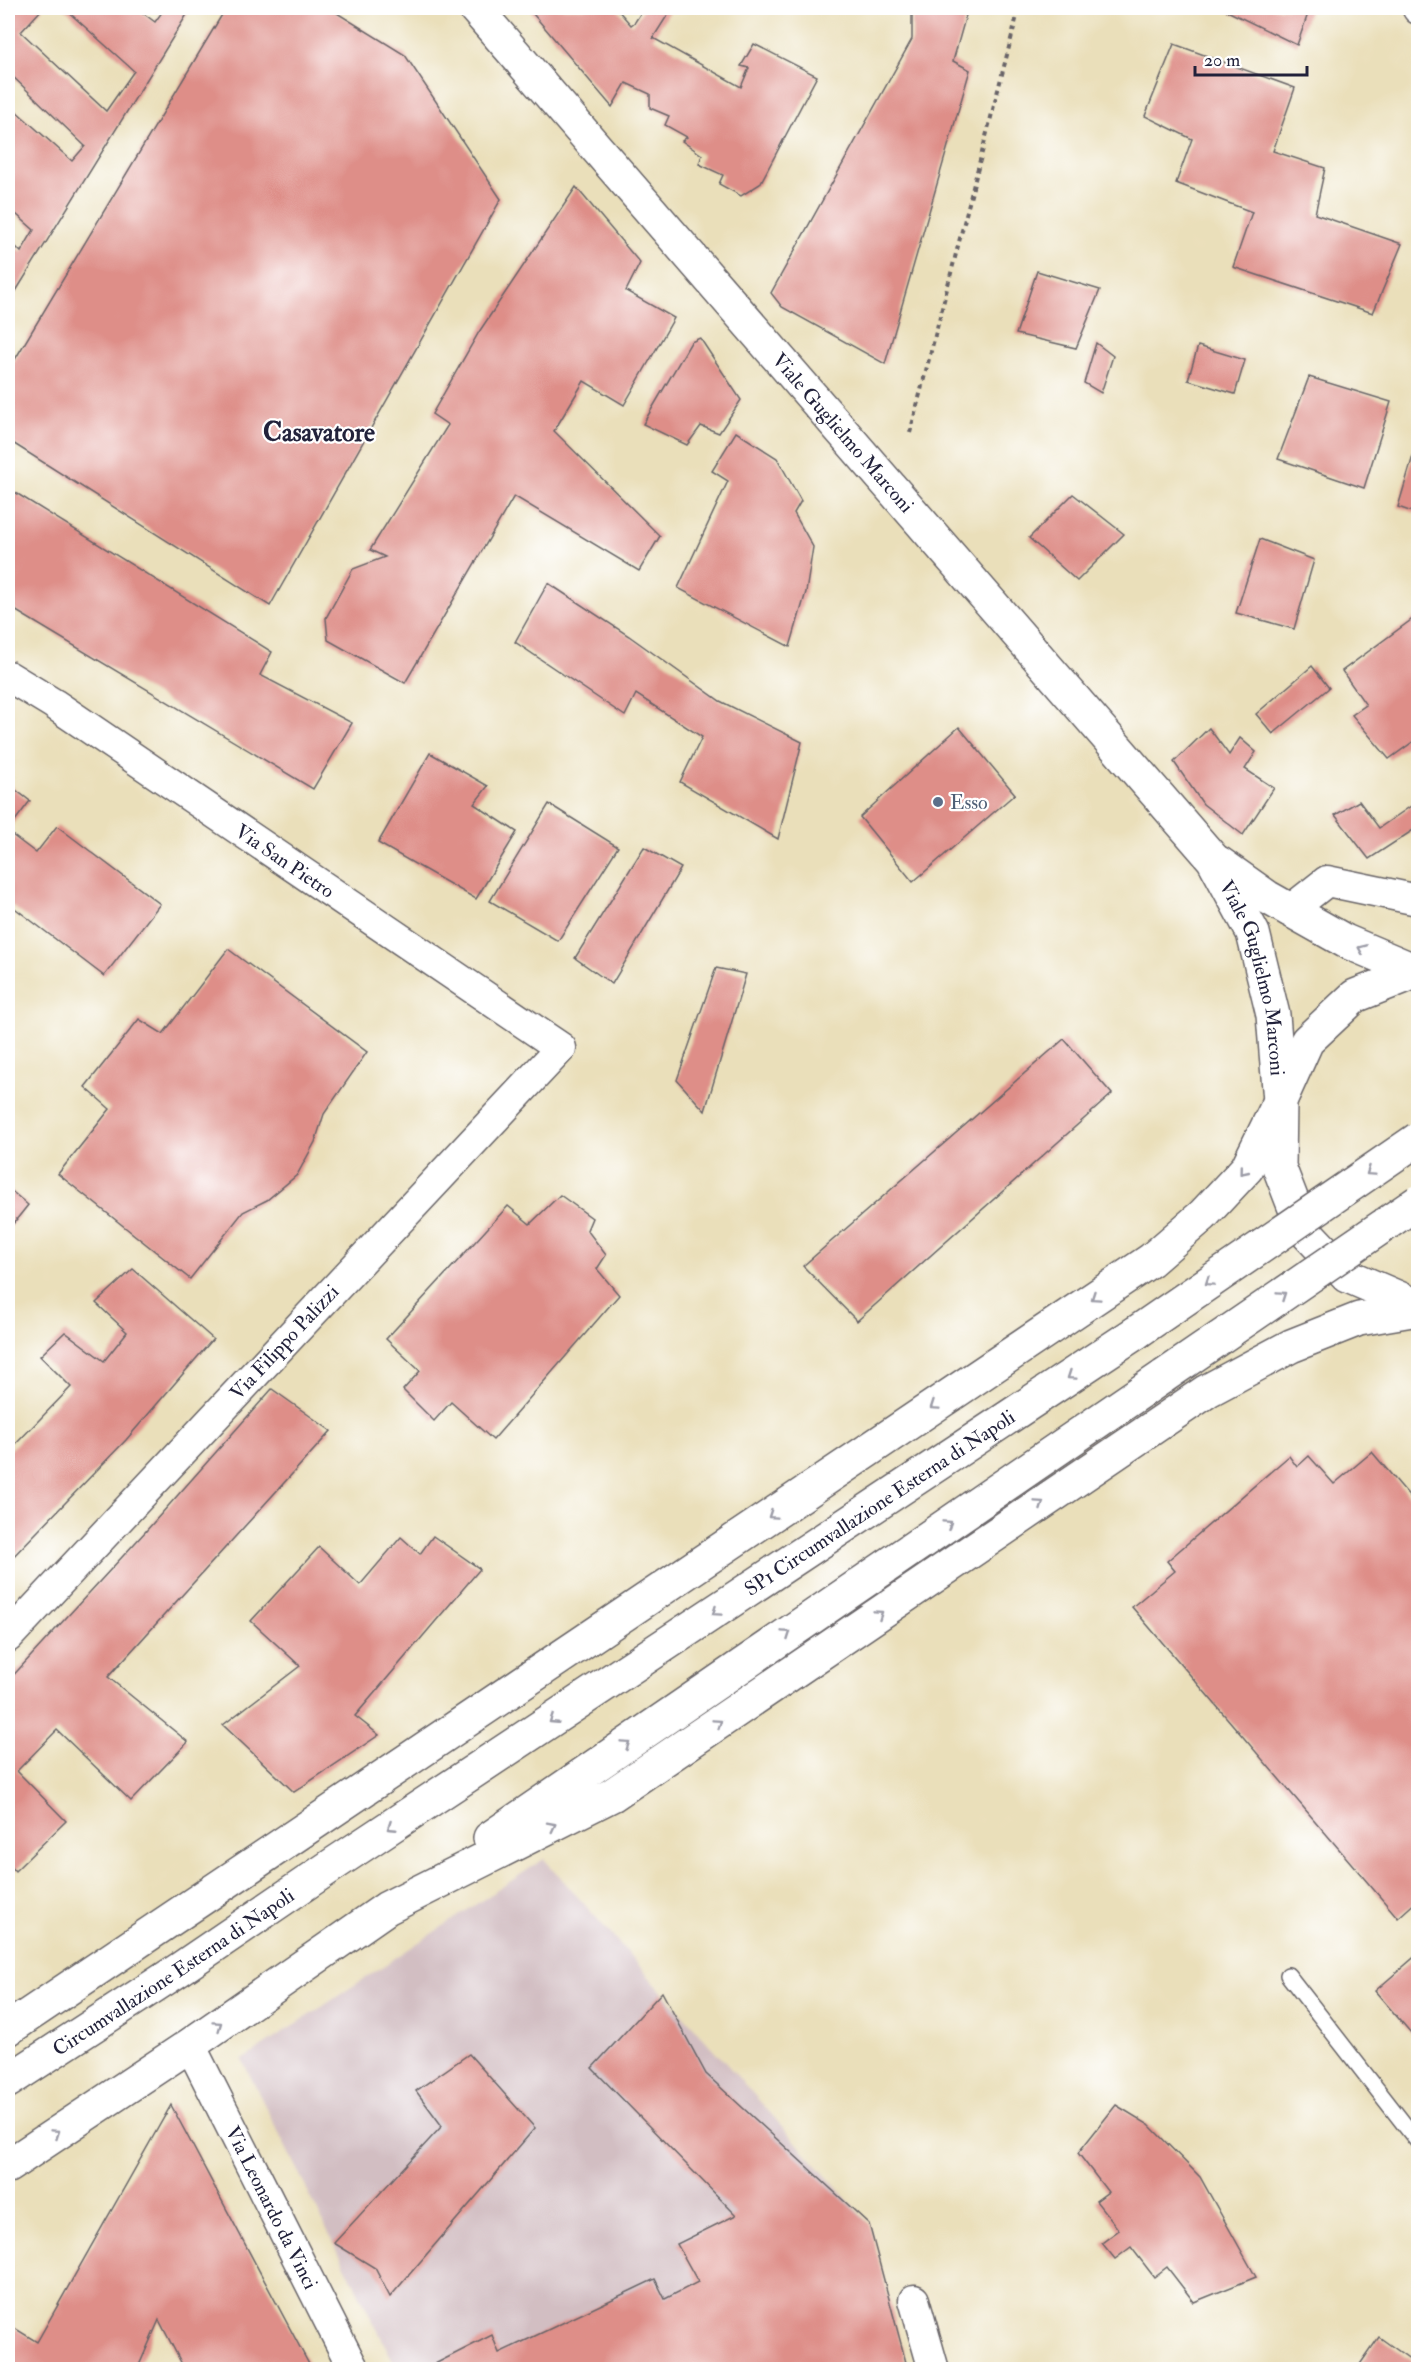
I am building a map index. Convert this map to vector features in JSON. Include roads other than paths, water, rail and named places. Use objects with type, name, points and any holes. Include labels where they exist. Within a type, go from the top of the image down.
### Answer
[{"type":"main road","name":"Viale Guglielmo Marconi","points":[[475,8],[1213,859],[1252,933],[1273,1015],[1280,1101],[1279,1167],[1303,1229],[1348,1276],[1408,1302],[1419,1304]]},
{"type":"main road","name":"Viale Guglielmo Marconi","points":[[1213,859],[1289,910],[1345,941],[1418,972]]},
{"type":"main road","points":[[8,2029],[1151,1260],[1203,1215],[1247,1168],[1307,1041],[1355,996],[1418,972]]},
{"type":"main road","name":"SP1 Circumvallazione Esterna di Napoli","points":[[337,1862],[1137,1332],[1419,1138]]},
{"type":"main road","points":[[8,2166],[189,2045],[1419,1202]]},
{"type":"main road","points":[[387,1908],[612,1796],[1207,1391],[1291,1346],[1359,1319],[1419,1309]]},
{"type":"main road","name":"Circumvallazione Esterna di Napoli","points":[[8,2081],[180,1969],[337,1862]]},
{"type":"street","name":"Via San Pietro","points":[[8,676],[54,704],[561,1048]]},
{"type":"street","points":[[1289,910],[1327,881],[1419,900]]},
{"type":"street","name":"Via Filippo Palizzi","points":[[8,1636],[561,1048]]},
{"type":"street","name":"Via Leonardo da Vinci","points":[[189,2045],[354,2370]]},
{"type":"street","points":[[914,2300],[934,2370]]},
{"type":"lane","points":[[1288,1975],[1419,2142]]},
{"type":"place","name":"Esso","points":[[938,802]]},
{"type":"district","name":"Casavatore","points":[[319,432]]}]
